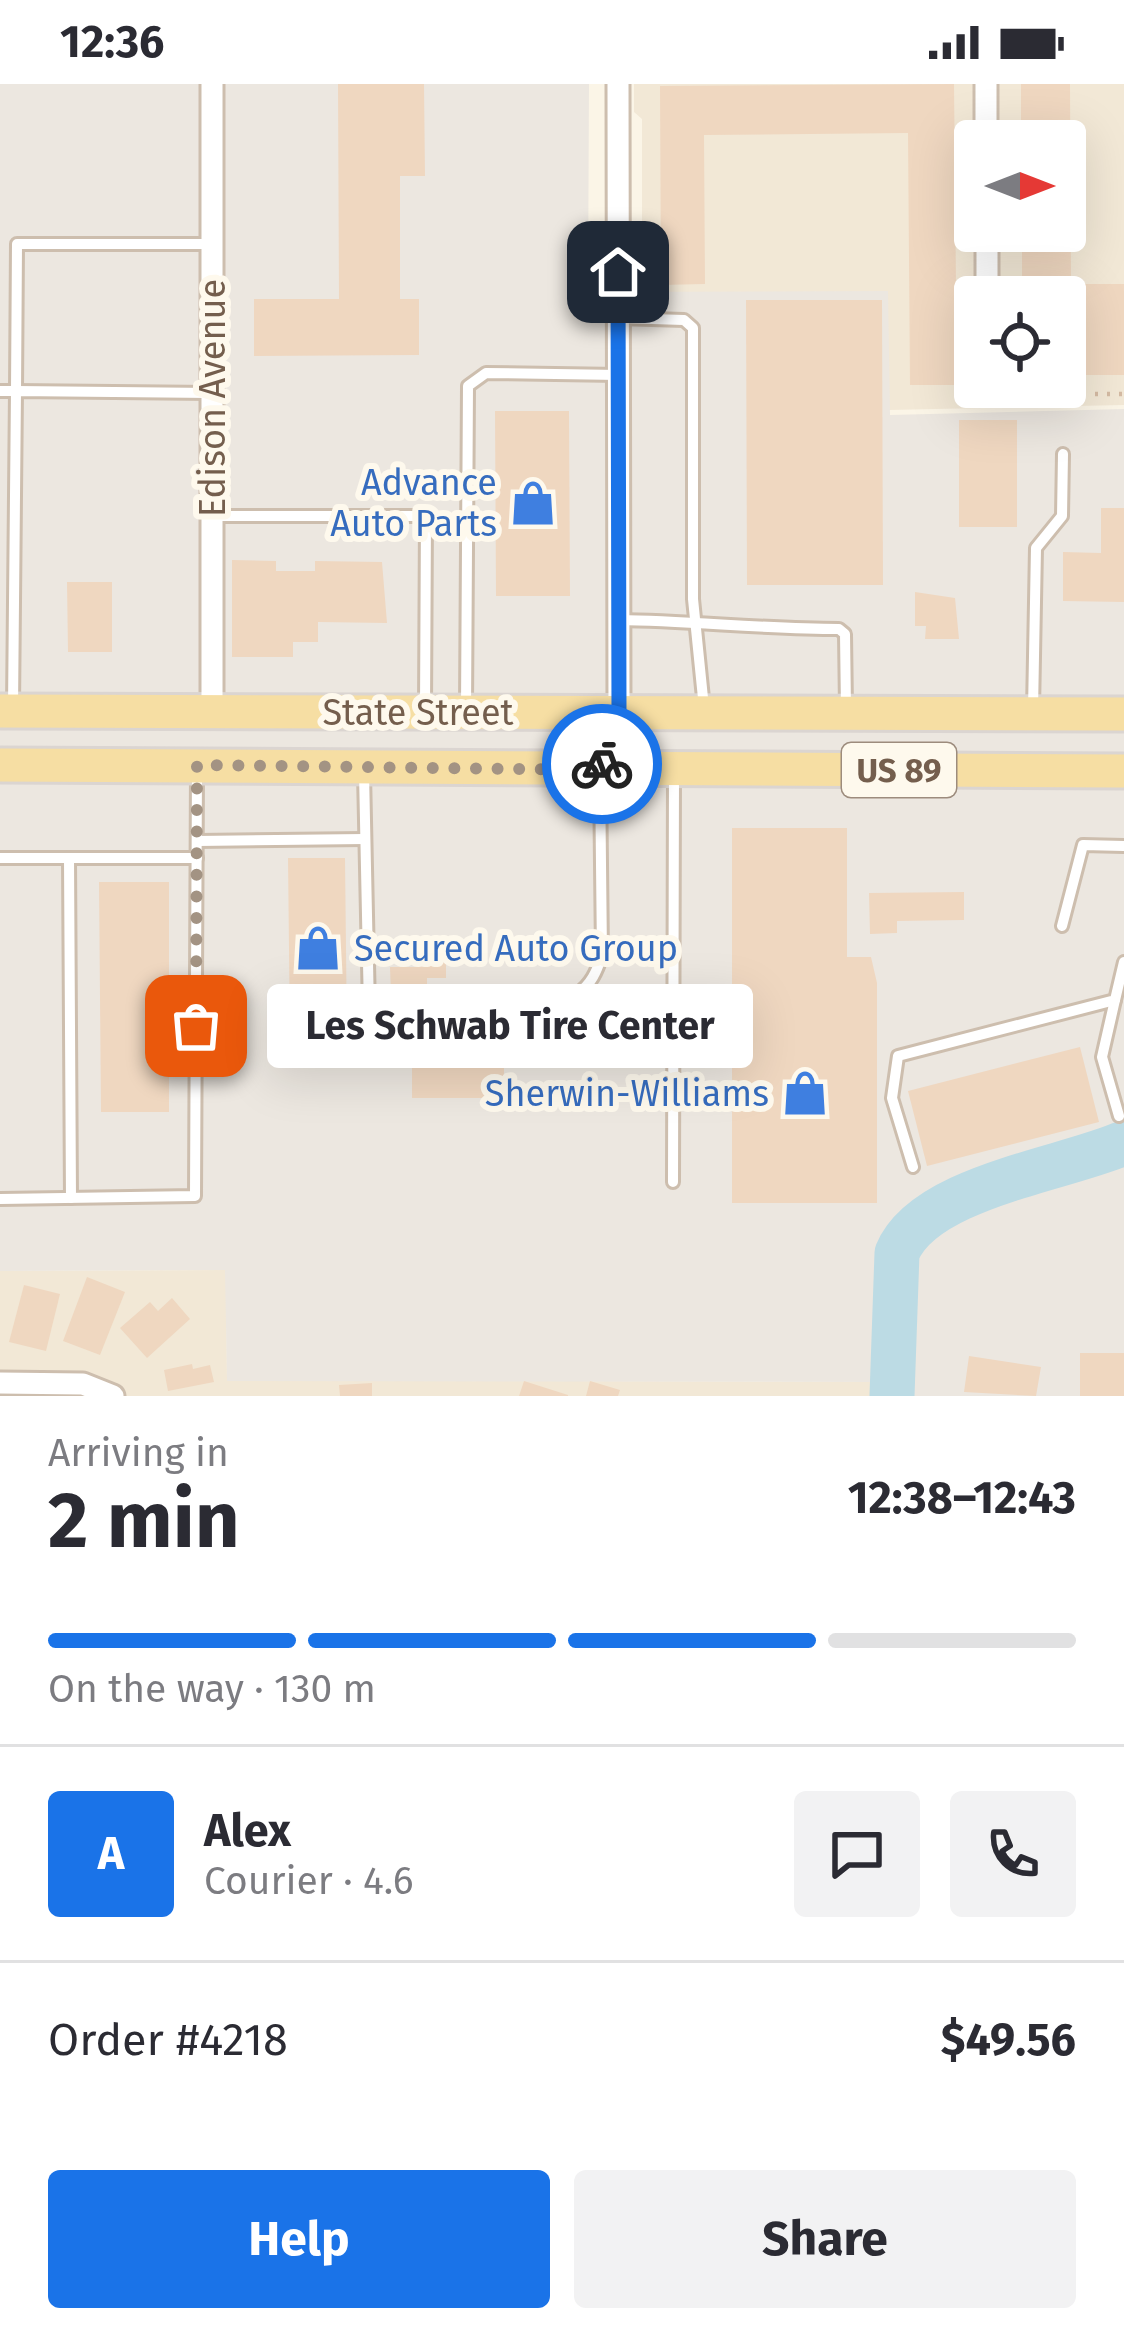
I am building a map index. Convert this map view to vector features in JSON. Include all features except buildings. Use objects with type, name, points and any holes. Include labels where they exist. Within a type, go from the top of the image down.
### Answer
[{"type":"main road","name":"State Street","points":[[7,711],[1124,713]]},
{"type":"main road","name":"State Street","points":[[0,765],[1124,771]]},
{"type":"street","name":"Edison Avenue","points":[[212,84],[212,713]]},
{"type":"street","points":[[600,770],[619,711],[618,84]]},
{"type":"street","points":[[986,84],[986,120]]},
{"type":"street","points":[[0,1383],[83,1384],[113,1396]]},
{"type":"lane","points":[[7,711],[16,244],[212,244]]},
{"type":"lane","points":[[619,318],[684,320],[693,328],[697,621],[704,712]]},
{"type":"lane","points":[[466,713],[468,386],[485,373],[620,375]]},
{"type":"lane","points":[[0,391],[212,393]]},
{"type":"lane","points":[[1033,714],[1036,548],[1062,516],[1063,454]]},
{"type":"lane","points":[[212,516],[426,516],[425,713]]},
{"type":"lane","points":[[619,620],[697,621],[733,628],[839,628],[845,634],[846,713]]},
{"type":"lane","points":[[0,1199],[195,1196],[197,765]]},
{"type":"lane","points":[[364,765],[369,1010],[540,1007],[577,994],[596,974],[602,955],[600,770]]},
{"type":"lane","points":[[673,1182],[674,770]]},
{"type":"lane","points":[[196,841],[365,839]]},
{"type":"lane","points":[[1062,926],[1083,845],[1124,846]]},
{"type":"lane","points":[[0,858],[196,858]]},
{"type":"lane","points":[[69,858],[71,1198]]},
{"type":"lane","points":[[1119,1116],[1102,1058],[1124,962]]},
{"type":"lane","points":[[913,1167],[892,1098],[898,1055],[1115,1000]]},
{"type":"path","points":[[1086,394],[1124,394]]},
{"type":"shaded area","points":[[0,84],[589,84],[588,292],[888,291],[890,415],[1124,409],[1124,1396],[883,1396],[881,1382],[227,1381],[225,1270],[0,1271]]},
{"type":"shaded area","points":[[634,84],[1124,84],[1124,405],[1086,406],[1086,276],[954,276],[954,408],[983,408],[889,410],[887,293],[635,292],[634,257],[642,246],[642,119],[634,112]]},
{"type":"shaded area","points":[[226,1270],[227,1380],[882,1382],[882,1396],[0,1396],[0,1271]]},
{"type":"waterway","points":[[892,1396],[897,1253],[912,1230],[964,1196],[1124,1143]]},
{"type":"way so far","points":[[196,1026],[197,765],[600,770],[602,764]]},
{"type":"place","name":"Advance Auto Parts","points":[[533,503]]},
{"type":"place","name":"Secured Auto Group","points":[[318,948]]},
{"type":"place","name":"Les Schwab Tire Center","points":[[196,1026]]},
{"type":"place","name":"Sherwin-Williams","points":[[805,1093]]},
{"type":"route","points":[[602,764],[619,711],[618,272]]}]
